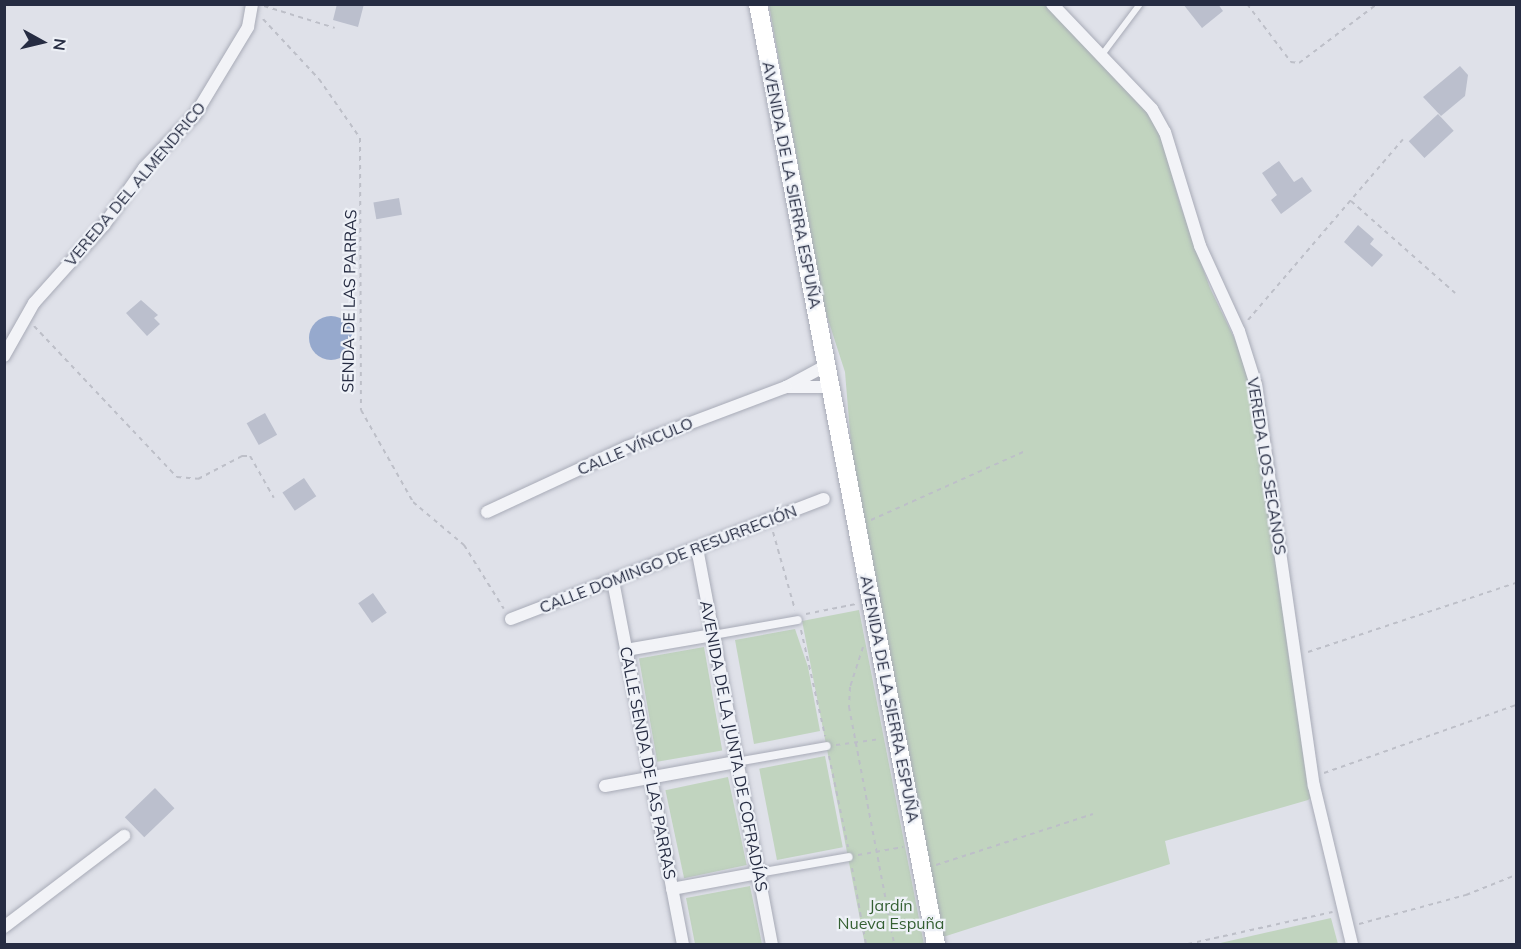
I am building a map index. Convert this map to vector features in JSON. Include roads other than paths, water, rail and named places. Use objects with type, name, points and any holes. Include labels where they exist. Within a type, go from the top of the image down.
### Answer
[{"type":"main road","name":"AVENIDA DE LA SIERRA ESPUÑA","points":[[758,4],[936,945]]},
{"type":"main road","name":"AVENIDA DE LA SIERRA ESPUÑA","points":[[827,365],[836,366],[843,389],[844,453]]},
{"type":"street","name":"VEREDA LOS SECANOS","points":[[1052,4],[1152,109],[1165,132],[1200,246],[1239,331],[1256,385],[1313,777],[1352,945]]},
{"type":"street","name":"VEREDA DEL ALMENDRICO","points":[[4,356],[34,303],[104,225],[144,168],[195,115],[248,27],[252,5]]},
{"type":"street","name":"CALLE VÍNCULO","points":[[487,512],[627,447],[786,387],[827,365]]},
{"type":"street","name":"CALLE VÍNCULO","points":[[786,387],[832,387]]},
{"type":"street","name":"CALLE DOMINGO DE RESURRECIÓN","points":[[512,619],[824,500]]},
{"type":"street","name":"AVENIDA DE LA JUNTA DE COFRADÍAS","points":[[697,548],[772,945]]},
{"type":"street","name":"CALLE SENDA DE LAS PARRAS","points":[[613,581],[682,945]]},
{"type":"street","points":[[626,650],[798,620]]},
{"type":"street","points":[[604,786],[827,746]]},
{"type":"street","points":[[4,927],[123,836]]},
{"type":"street","points":[[672,889],[849,857]]},
{"type":"lane","points":[[1101,56],[1140,4]]},
{"type":"water","points":[[331,316],[340,317],[347,322],[352,329],[352,347],[347,354],[340,359],[331,360],[322,359],[315,354],[310,347],[309,338],[310,329],[315,322],[322,317]]},
{"type":"park label","name":"Jardín Nueva Espuña","points":[[891,914]]}]
